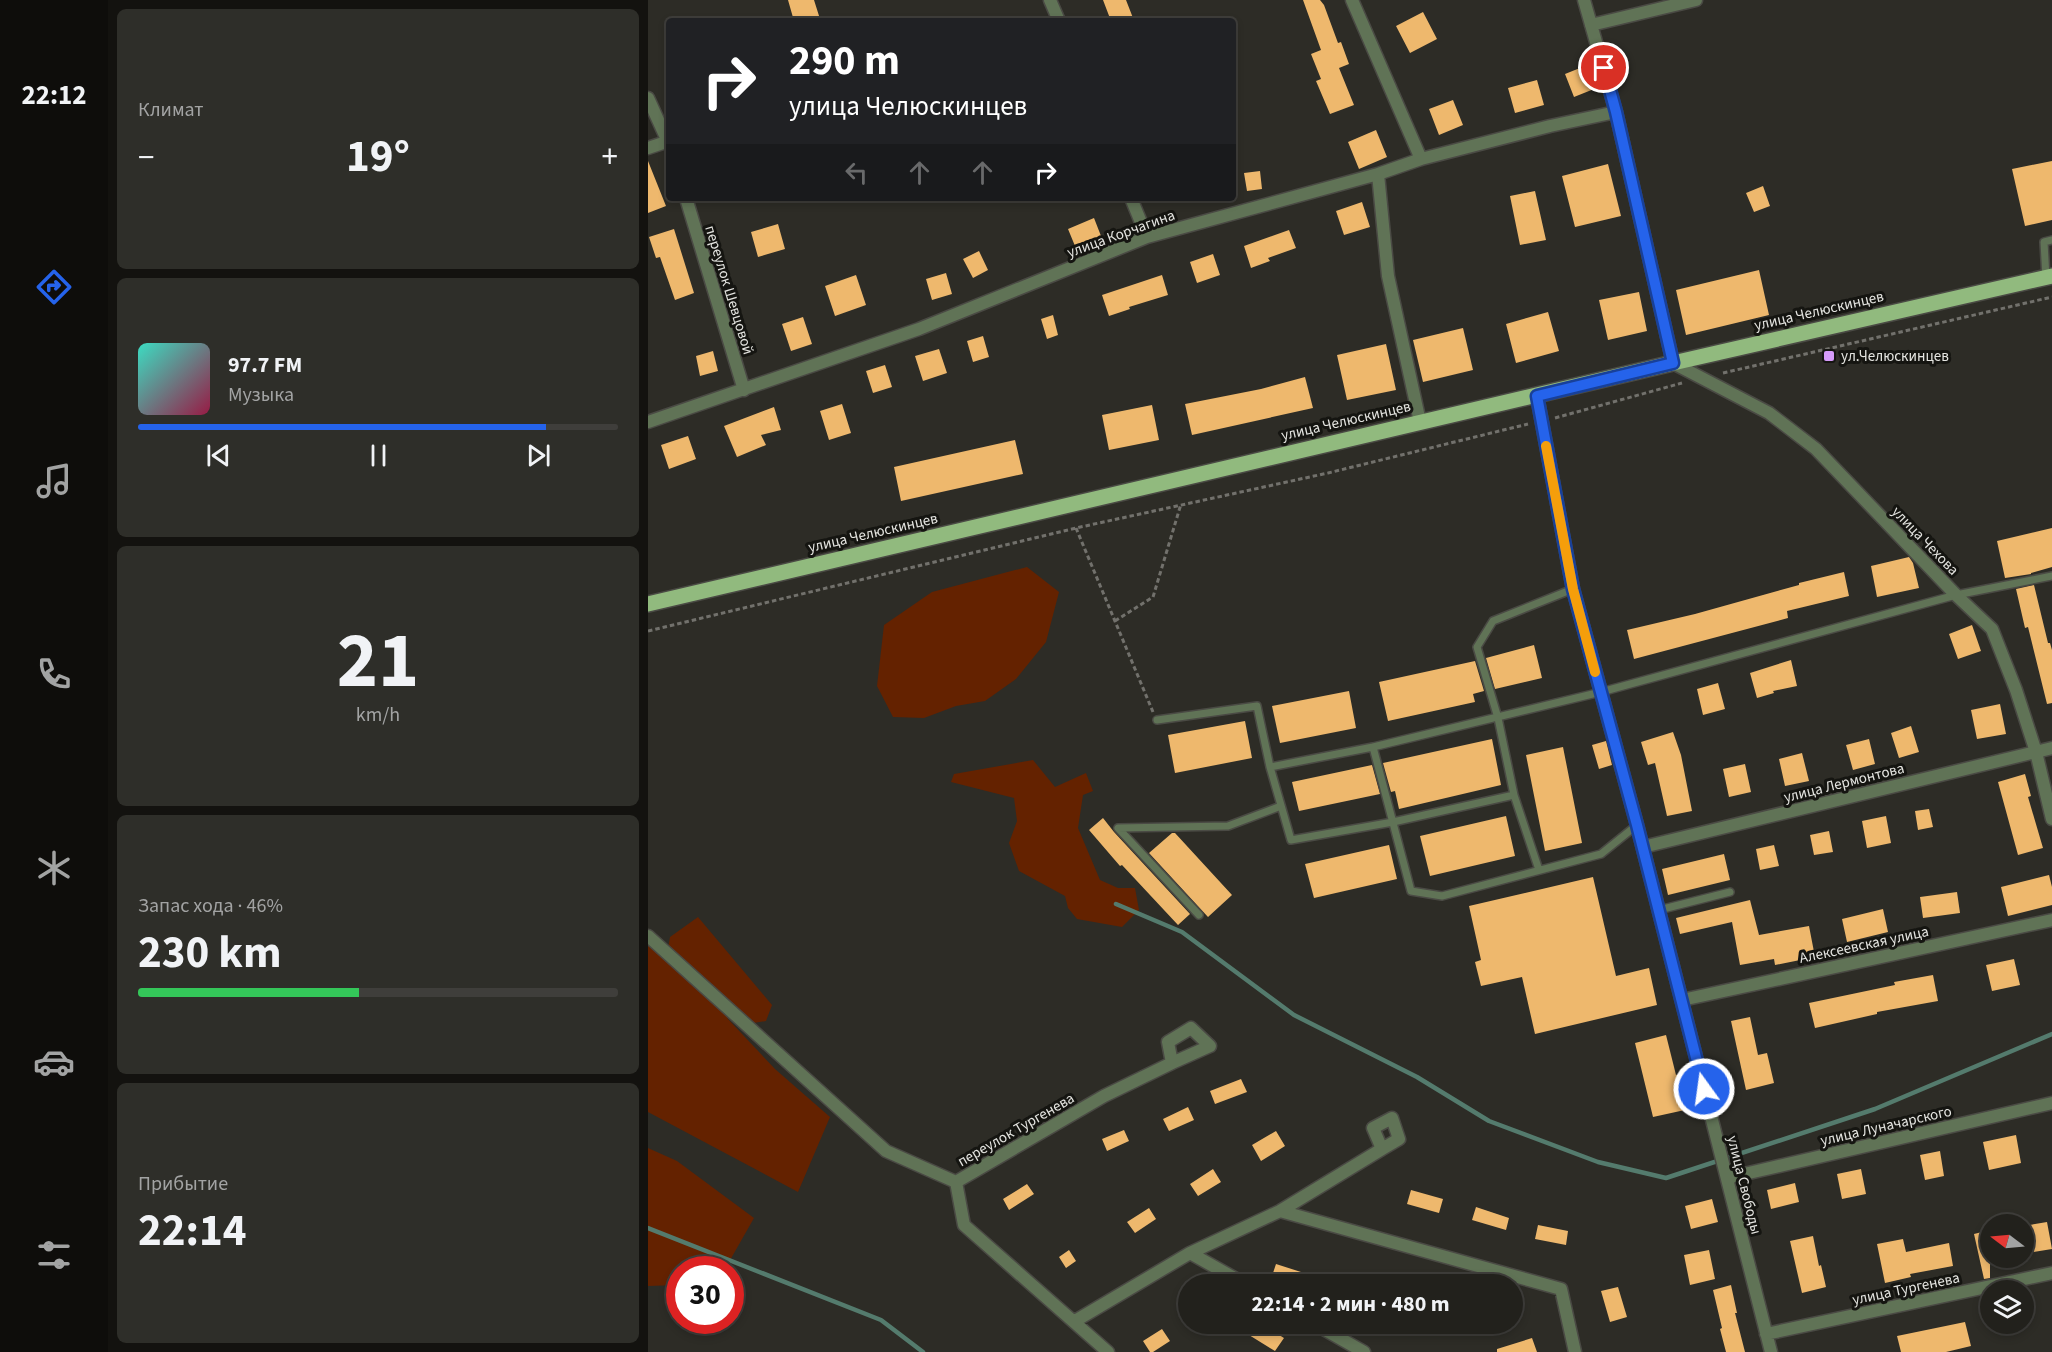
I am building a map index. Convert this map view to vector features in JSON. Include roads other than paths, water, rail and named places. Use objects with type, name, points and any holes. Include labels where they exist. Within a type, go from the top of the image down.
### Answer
[{"type":"main road","name":"улица Челюскинцев","points":[[648,604],[2049,277]]},
{"type":"street","points":[[1050,0],[1058,18]]},
{"type":"street","points":[[1352,0],[1421,159]]},
{"type":"street","points":[[1584,0],[1616,112],[1673,363]]},
{"type":"street","points":[[1591,25],[1696,0]]},
{"type":"street","points":[[648,98],[666,136]]},
{"type":"street","name":"улица Корчагина","points":[[648,422],[919,329],[1147,237],[1378,174],[1421,159],[1550,126],[1616,112]]},
{"type":"street","points":[[648,148],[666,143]]},
{"type":"street","points":[[1378,174],[1388,276],[1420,423]]},
{"type":"street","name":"переулок Шевцовой","points":[[687,201],[744,390]]},
{"type":"street","points":[[1132,201],[1147,237]]},
{"type":"street","name":"улица Чехова","points":[[1673,363],[1769,412],[1816,449],[1956,595],[1992,629],[2016,690],[2036,752],[2052,819]]},
{"type":"street","name":"улица Свободы","points":[[1537,396],[1573,589],[1643,847],[1771,1352]]},
{"type":"street","name":"улица Лермонтова","points":[[1643,847],[2052,748]]},
{"type":"street","name":"Алексеевская улица","points":[[1682,1000],[2052,920]]},
{"type":"street","points":[[648,936],[886,1151],[956,1182]]},
{"type":"street","name":"переулок Тургенева","points":[[1108,1352],[964,1225],[956,1182],[1104,1096],[1172,1063]]},
{"type":"street","name":"улица Луначарского","points":[[1727,1178],[2052,1103]]},
{"type":"street","points":[[1075,1321],[1190,1253],[1280,1210],[1382,1149]]},
{"type":"street","points":[[1280,1210],[1561,1289],[1575,1352]]},
{"type":"street","points":[[1190,1253],[1227,1274]]},
{"type":"street","name":"улица Тургенева","points":[[1766,1334],[2052,1273]]},
{"type":"street","points":[[1332,1334],[1364,1352]]},
{"type":"lane","points":[[2049,277],[2044,242],[2052,240]]},
{"type":"lane","points":[[1270,767],[1374,747],[1498,718],[1956,595],[2052,576]]},
{"type":"lane","points":[[1539,870],[1514,795],[1498,718],[1477,647],[1493,621],[1573,589]]},
{"type":"lane","points":[[1157,720],[1257,706],[1270,767],[1291,840],[1393,822],[1514,795]]},
{"type":"lane","points":[[1374,747],[1411,891],[1442,896],[1601,854],[1637,825]]},
{"type":"lane","points":[[1199,915],[1118,828],[1228,826],[1281,806]]},
{"type":"lane","points":[[1659,910],[1730,892]]},
{"type":"waterway","points":[[1116,904],[1182,932],[1294,1015],[1417,1077],[1489,1121],[1598,1162],[1666,1178],[1875,1109],[2052,1034]]},
{"type":"waterway","points":[[648,1228],[881,1320],[923,1352]]},
{"type":"place","name":"ул.Челюскинцев","points":[[1829,356]]}]
